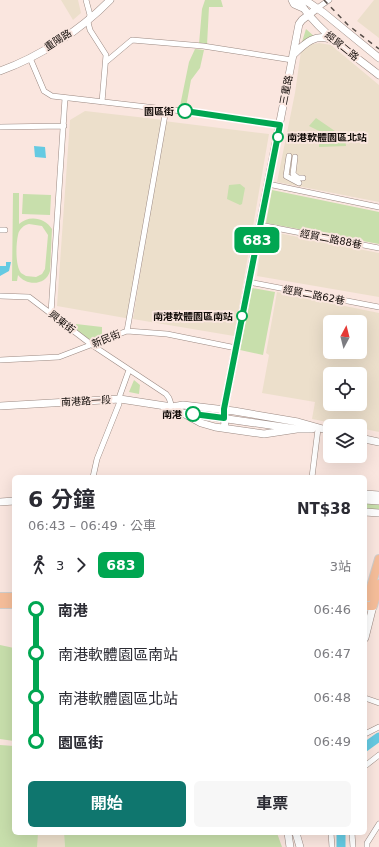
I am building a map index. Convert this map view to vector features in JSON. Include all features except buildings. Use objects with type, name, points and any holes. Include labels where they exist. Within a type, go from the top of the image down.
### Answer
[{"type":"main road","name":"重陽路","points":[[0,71],[30,58],[88,22],[110,0]]},
{"type":"main road","points":[[292,0],[294,4],[305,2]]},
{"type":"main road","points":[[298,0],[305,2]]},
{"type":"main road","name":"經貿二路","points":[[305,2],[379,58]]},
{"type":"main road","name":"經貿二路","points":[[305,2],[308,15],[340,45],[379,74]]},
{"type":"main road","points":[[308,15],[316,9]]},
{"type":"main road","name":"三重路","points":[[225,428],[224,409],[299,24],[308,15]]},
{"type":"main road","points":[[293,57],[309,40],[315,38],[330,39],[340,45]]},
{"type":"main road","name":"南港路一段","points":[[0,406],[120,399],[172,407],[183,405],[224,409],[298,422],[318,429]]},
{"type":"main road","name":"南港路一段","points":[[172,407],[182,413],[297,429],[323,430]]},
{"type":"main road","points":[[182,413],[201,423],[264,434],[297,429]]},
{"type":"main road","points":[[367,439],[379,442]]},
{"type":"main road","points":[[367,494],[379,495]]},
{"type":"main road","points":[[367,500],[379,501]]},
{"type":"main road","points":[[0,502],[12,501]]},
{"type":"main road","points":[[0,502],[12,504]]},
{"type":"main road","points":[[367,512],[379,513]]},
{"type":"main road","points":[[367,607],[379,559]]},
{"type":"main road","points":[[370,597],[379,584]]},
{"type":"main road","points":[[0,597],[12,597]]},
{"type":"main road","points":[[0,604],[12,604]]},
{"type":"main road","points":[[288,835],[290,847]]},
{"type":"main road","points":[[297,835],[300,847]]},
{"type":"street","points":[[86,0],[90,15],[88,22],[90,30],[104,50],[107,61],[102,102]]},
{"type":"street","points":[[316,9],[329,0]]},
{"type":"street","points":[[107,61],[120,48],[132,40],[203,46],[293,57]]},
{"type":"street","points":[[30,58],[44,91],[49,95],[280,125]]},
{"type":"street","points":[[51,313],[65,98]]},
{"type":"street","points":[[127,331],[166,109]]},
{"type":"street","points":[[0,127],[64,126]]},
{"type":"street","points":[[299,153],[292,156],[286,176],[303,178]]},
{"type":"street","points":[[287,170],[292,156]]},
{"type":"street","points":[[292,156],[293,178]]},
{"type":"street","points":[[290,164],[293,178]]},
{"type":"street","points":[[268,184],[379,207]]},
{"type":"street","name":"經貿二路88巷","points":[[260,225],[379,248]]},
{"type":"street","name":"經貿二路62巷","points":[[249,282],[379,307]]},
{"type":"street","name":"興東街","points":[[0,296],[29,297],[92,345],[169,398],[172,407]]},
{"type":"street","name":"新民街","points":[[0,360],[58,357],[127,331],[167,334],[236,348]]},
{"type":"street","points":[[93,475],[97,459],[119,404],[129,370]]},
{"type":"street","points":[[312,475],[318,429]]},
{"type":"street","points":[[367,699],[379,703]]},
{"type":"street","points":[[367,733],[379,727]]},
{"type":"street","points":[[367,764],[379,755]]},
{"type":"street","points":[[367,847],[367,843],[379,824]]},
{"type":"street","points":[[331,835],[332,847]]},
{"type":"street","points":[[352,835],[352,847]]},
{"type":"shaded area","points":[[61,0],[78,0],[81,13],[73,20]]},
{"type":"shaded area","points":[[374,0],[379,0],[379,38],[357,21]]},
{"type":"shaded area","points":[[319,43],[331,45],[379,85],[379,202],[277,182],[295,93],[301,51],[307,45]]},
{"type":"shaded area","points":[[85,111],[164,120],[131,319],[57,306],[70,120]]},
{"type":"shaded area","points":[[164,121],[269,134],[234,336],[133,319]]},
{"type":"shaded area","points":[[263,230],[379,253],[379,297],[257,276]]},
{"type":"shaded area","points":[[277,292],[379,313],[379,432],[367,429],[367,419],[323,419],[323,421],[312,419],[315,402],[262,393],[269,355],[266,353]]},
{"type":"shaded area","points":[[0,786],[12,826],[12,835],[64,835],[65,847],[0,847]]},
{"type":"green space","points":[[205,0],[221,0],[223,7],[209,7],[207,45],[199,44],[202,9]]},
{"type":"green space","points":[[306,29],[316,38],[302,42]]},
{"type":"green space","points":[[195,49],[204,50],[200,68],[191,80],[186,107],[180,106],[189,62]]},
{"type":"green space","points":[[316,118],[345,138],[346,146],[319,147],[319,131],[309,126]]},
{"type":"green space","points":[[240,184],[245,188],[242,204],[240,205],[227,199],[229,185]]},
{"type":"green space","points":[[272,190],[379,212],[379,244],[266,223]]},
{"type":"green space","points":[[13,193],[19,193],[19,224],[32,218],[45,222],[52,229],[50,271],[48,276],[40,282],[31,283],[22,279],[18,275],[17,281],[12,281]],"holes":[[[29,224],[42,226],[48,235],[45,269],[42,274],[36,277],[26,276],[21,273],[17,260],[16,249],[19,231]]]},
{"type":"green space","points":[[23,194],[51,195],[50,215],[22,214]]},
{"type":"green space","points":[[252,288],[275,292],[263,355],[240,350]]},
{"type":"green space","points":[[76,324],[102,327],[102,336],[91,341],[76,330]]},
{"type":"green space","points":[[134,380],[140,385],[139,394],[129,392]]},
{"type":"green space","points":[[367,503],[379,504],[379,512],[367,511]]},
{"type":"green space","points":[[0,645],[12,648],[12,741],[0,739]]},
{"type":"green space","points":[[0,745],[12,746],[12,835],[38,835],[37,847],[0,847]]},
{"type":"green space","points":[[64,835],[278,835],[282,847],[65,847]]},
{"type":"water","points":[[34,146],[45,147],[46,158],[35,157]]},
{"type":"water","points":[[6,262],[11,262],[9,271],[0,276],[0,266],[6,266]]},
{"type":"waterway","points":[[367,746],[379,737]]},
{"type":"waterway","points":[[341,835],[341,847]]},
{"type":"railway","points":[[324,0],[348,25],[379,49]]},
{"type":"bus line","name":"683","points":[[185,111],[280,125],[224,409],[224,418],[193,414]]},
{"type":"place","name":"園區街","points":[[185,111]]},
{"type":"place","name":"南港軟體園區北站","points":[[278,137]]},
{"type":"place","name":"南港軟體園區南站","points":[[242,316]]},
{"type":"place","name":"南港","points":[[193,414]]}]
